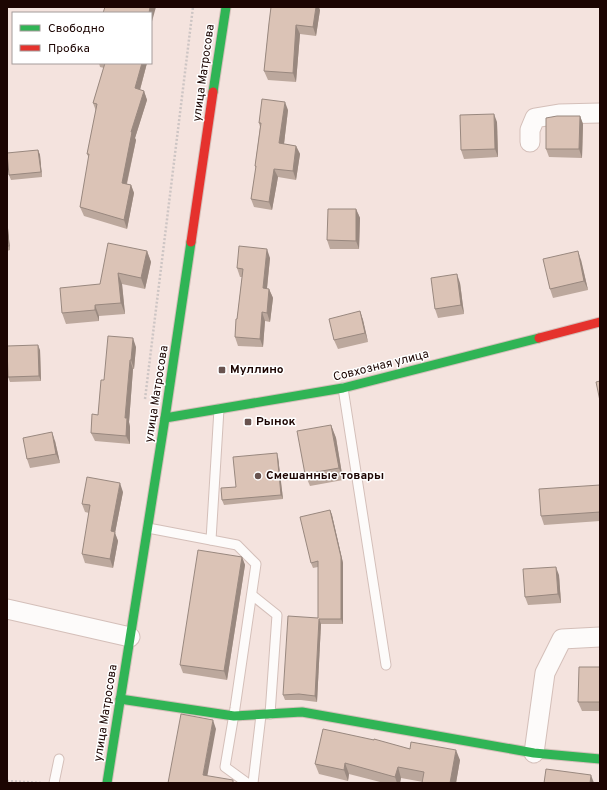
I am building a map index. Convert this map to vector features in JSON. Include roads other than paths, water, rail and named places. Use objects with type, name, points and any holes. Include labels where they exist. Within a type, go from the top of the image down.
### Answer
[{"type":"street","name":"улица Матросова","points":[[106,783],[148,528],[226,7]]},
{"type":"street","points":[[530,142],[530,130],[535,118],[559,114],[600,113]]},
{"type":"street","name":"Совхозная улица","points":[[165,418],[343,388],[600,322]]},
{"type":"street","points":[[7,609],[130,637]]},
{"type":"street","points":[[534,753],[545,673],[562,639],[600,638]]},
{"type":"street","points":[[120,699],[234,716],[302,712],[534,753],[600,759]]},
{"type":"lane","points":[[343,388],[386,665]]},
{"type":"lane","points":[[211,540],[219,409]]},
{"type":"lane","points":[[148,528],[237,545],[256,564],[225,767],[247,783]]},
{"type":"lane","points":[[252,595],[277,615],[265,714],[254,783]]},
{"type":"lane","points":[[54,783],[59,759]]},
{"type":"place","name":"Муллино","points":[[222,370]]},
{"type":"place","name":"Рынок","points":[[248,422]]},
{"type":"place","name":"Смешанные товары","points":[[258,476]]}]
